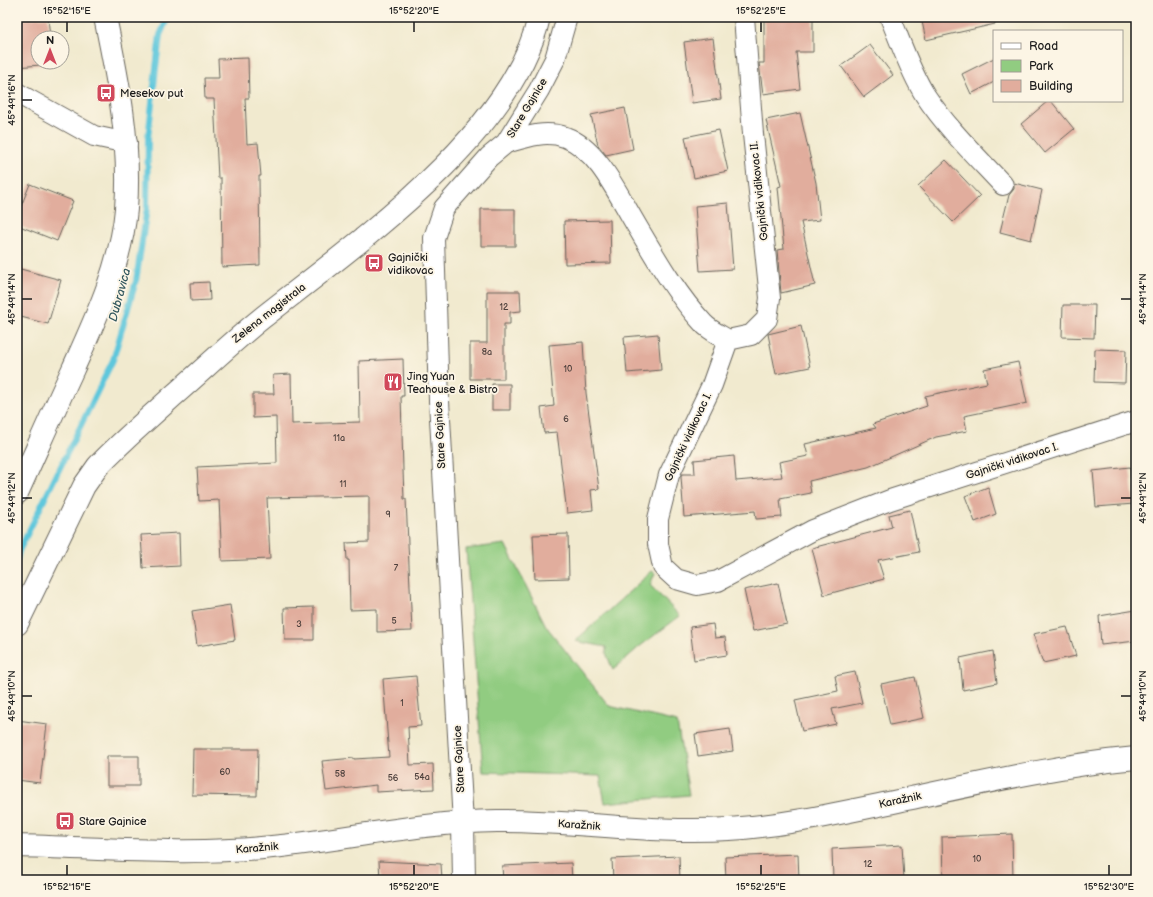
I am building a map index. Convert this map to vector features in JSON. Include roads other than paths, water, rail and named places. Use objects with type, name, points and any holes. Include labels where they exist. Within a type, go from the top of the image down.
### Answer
[{"type":"street","points":[[17,493],[96,318],[116,265],[126,209],[127,143],[117,77],[105,17]]},
{"type":"street","name":"Zelena magistrala","points":[[19,613],[84,486],[98,466],[217,356],[422,189],[478,128],[508,89],[525,58],[539,17]]},
{"type":"street","name":"Stare Gajnice","points":[[463,823],[439,401],[434,238],[444,208],[489,157],[506,143],[539,90],[555,59],[567,17]]},
{"type":"street","name":"Gajnički vidikovac II.","points":[[728,340],[751,336],[767,319],[770,298],[744,17]]},
{"type":"street","points":[[890,17],[907,58],[925,94],[956,136],[1002,185]]},
{"type":"street","points":[[17,93],[94,136],[127,143]]},
{"type":"street","points":[[506,143],[527,136],[549,133],[566,138],[583,147],[601,166],[668,278],[703,324],[728,340]]},
{"type":"street","name":"Gajnički vidikovac I.","points":[[728,340],[712,385],[669,475],[658,519],[658,544],[663,567],[676,579],[697,585],[718,581],[813,530],[890,500],[1136,421]]},
{"type":"street","name":"Karažnik","points":[[17,846],[188,851],[237,850],[273,847],[430,824],[521,821],[661,830],[729,829],[814,818],[1035,772],[1136,758]]},
{"type":"street","points":[[463,823],[464,880]]},
{"type":"waterway","name":"Dubravica","points":[[17,559],[19,551],[113,360],[136,281],[147,208],[148,138],[156,68],[160,35],[168,17]]},
{"type":"place","name":"Mesekov put","points":[[106,93]]},
{"type":"place","name":"Gajnički vidikovac","points":[[374,263]]},
{"type":"place","name":"Jing Yuan Teahouse & Bistro","points":[[393,382]]},
{"type":"place","name":"Stare Gajnice","points":[[65,821]]}]
